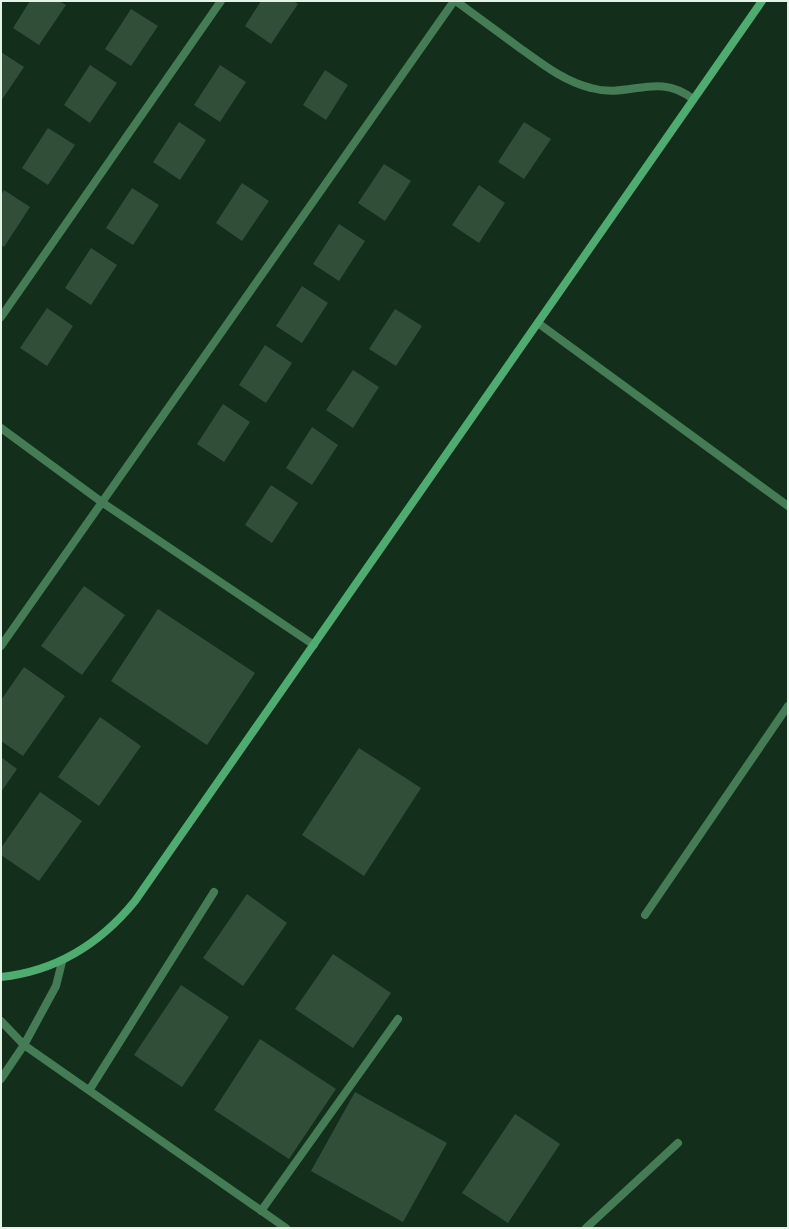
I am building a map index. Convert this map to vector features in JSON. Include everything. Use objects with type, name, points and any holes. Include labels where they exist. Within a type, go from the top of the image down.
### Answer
[{"type":"main road","points":[[1,977],[39,970],[62,962],[83,950],[102,936],[120,920],[132,906],[762,1]]},
{"type":"street","points":[[1,317],[221,1]]},
{"type":"street","points":[[1,646],[455,1],[542,64],[575,83],[607,91],[622,91],[660,85],[678,90],[693,100]]},
{"type":"street","points":[[538,323],[788,506]]},
{"type":"street","points":[[1,428],[103,503],[314,645]]},
{"type":"street","points":[[645,915],[788,706]]},
{"type":"street","points":[[90,1089],[214,892]]},
{"type":"street","points":[[1,1078],[24,1045],[56,986],[62,962]]},
{"type":"street","points":[[261,1211],[398,1020]]},
{"type":"street","points":[[1,1021],[24,1045],[90,1089],[286,1228]]},
{"type":"street","points":[[586,1228],[678,1143]]},
{"type":"building","points":[[30,1],[59,1],[66,5],[39,45],[13,28]]},
{"type":"building","points":[[261,1],[294,1],[298,4],[271,44],[245,26]]},
{"type":"building","points":[[131,9],[158,26],[131,66],[105,49]]},
{"type":"building","points":[[1,52],[24,67],[1,101]]},
{"type":"building","points":[[90,65],[117,83],[90,123],[64,105]]},
{"type":"building","points":[[220,65],[246,82],[220,122],[194,105]]},
{"type":"building","points":[[325,70],[348,85],[326,120],[303,105]]},
{"type":"building","points":[[179,122],[206,140],[180,180],[153,162]]},
{"type":"building","points":[[524,122],[551,139],[524,179],[498,162]]},
{"type":"building","points":[[48,128],[75,145],[48,185],[22,168]]},
{"type":"building","points":[[384,164],[411,181],[385,221],[358,203]]},
{"type":"building","points":[[242,183],[269,201],[242,241],[216,223]]},
{"type":"building","points":[[479,185],[505,203],[479,243],[452,225]]},
{"type":"building","points":[[132,188],[159,205],[133,245],[106,228]]},
{"type":"building","points":[[4,190],[30,207],[4,247],[1,245],[1,195]]},
{"type":"building","points":[[339,224],[365,241],[339,281],[313,264]]},
{"type":"building","points":[[91,248],[117,265],[91,305],[65,288]]},
{"type":"building","points":[[302,286],[328,303],[302,343],[276,326]]},
{"type":"building","points":[[47,308],[73,326],[47,366],[20,348]]},
{"type":"building","points":[[395,309],[422,326],[396,366],[369,349]]},
{"type":"building","points":[[265,345],[292,363],[266,403],[239,385]]},
{"type":"building","points":[[353,370],[379,387],[353,428],[326,410]]},
{"type":"building","points":[[223,404],[250,422],[224,462],[197,444]]},
{"type":"building","points":[[312,427],[338,445],[312,485],[286,468]]},
{"type":"building","points":[[271,485],[298,503],[272,543],[245,525]]},
{"type":"building","points":[[84,586],[125,615],[82,675],[41,646]]},
{"type":"building","points":[[158,609],[255,673],[207,745],[111,681]]},
{"type":"building","points":[[24,667],[65,696],[23,756],[1,741],[1,700]]},
{"type":"building","points":[[100,717],[141,746],[99,806],[58,777]]},
{"type":"building","points":[[359,748],[421,788],[364,876],[302,835]]},
{"type":"building","points":[[1,757],[17,769],[1,792]]},
{"type":"building","points":[[40,792],[82,821],[39,881],[1,855],[1,848]]},
{"type":"building","points":[[247,894],[287,923],[243,986],[203,958]]},
{"type":"building","points":[[333,954],[391,993],[353,1048],[295,1009]]},
{"type":"building","points":[[181,985],[229,1017],[182,1087],[134,1055]]},
{"type":"building","points":[[260,1039],[336,1089],[289,1159],[214,1110]]},
{"type":"building","points":[[355,1092],[447,1143],[403,1222],[311,1171]]},
{"type":"building","points":[[515,1114],[560,1144],[508,1223],[462,1193]]}]
